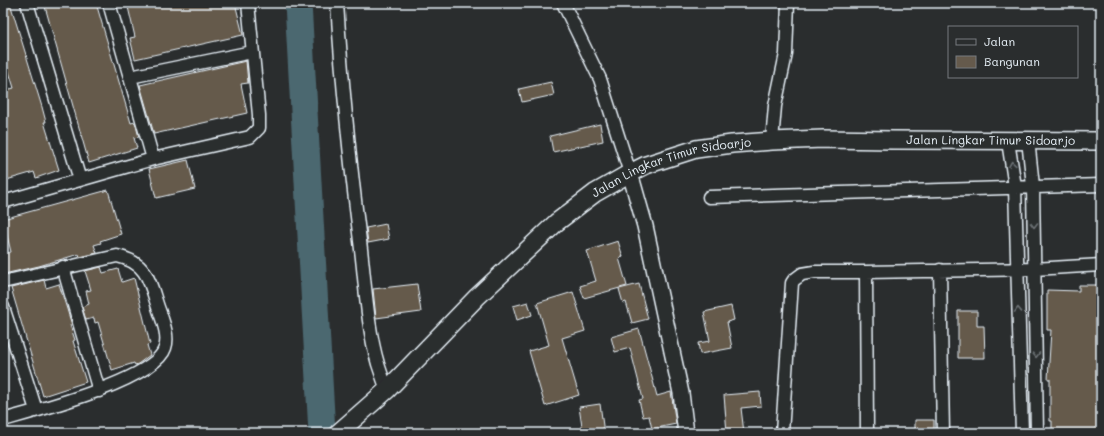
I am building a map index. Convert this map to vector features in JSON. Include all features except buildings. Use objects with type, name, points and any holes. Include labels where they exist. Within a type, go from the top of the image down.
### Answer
[{"type":"main road","name":"Jalan Lingkar Timur Sidoarjo","points":[[338,433],[381,395],[477,297],[557,222],[595,193],[630,173],[653,163],[696,149],[732,144],[772,141],[823,139],[1101,141]]},
{"type":"street","points":[[27,3],[80,180]]},
{"type":"street","points":[[110,3],[153,158]]},
{"type":"street","points":[[3,202],[153,158],[250,137],[259,128],[259,115],[248,3]]},
{"type":"street","points":[[337,3],[353,184],[381,395]]},
{"type":"street","points":[[563,3],[600,79],[630,173],[645,226],[681,393],[686,433]]},
{"type":"street","points":[[772,141],[775,106],[786,54],[788,3]]},
{"type":"street","points":[[130,77],[252,52]]},
{"type":"street","points":[[1028,140],[1033,186],[1037,433]]},
{"type":"street","points":[[1008,141],[1015,187],[1022,433]]},
{"type":"street","points":[[709,197],[1101,185]]},
{"type":"street","points":[[3,282],[63,267],[117,256],[127,258],[141,268],[150,280],[167,342],[162,355],[129,378],[99,391],[3,420]]},
{"type":"street","points":[[782,433],[793,281],[806,272],[1017,268],[1034,269],[1101,265]]},
{"type":"street","points":[[63,267],[99,391]]},
{"type":"street","points":[[940,270],[943,433]]},
{"type":"street","points":[[866,272],[867,433]]},
{"type":"street","points":[[3,307],[36,410]]},
{"type":"street","points":[[1021,407],[1037,406]]},
{"type":"waterway","points":[[298,3],[322,433]]}]
